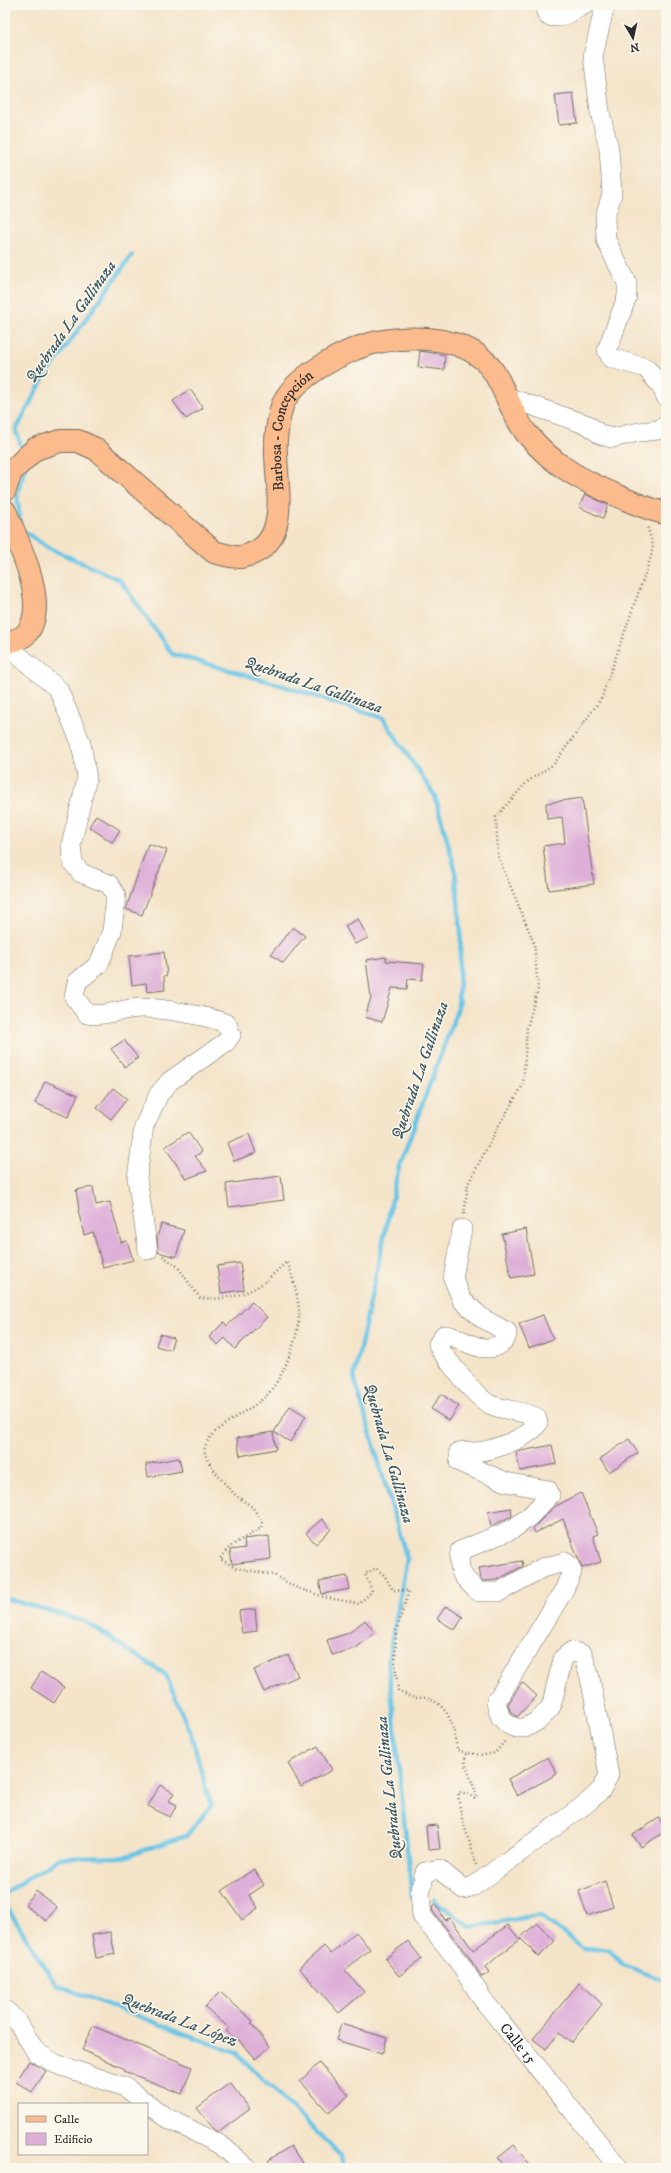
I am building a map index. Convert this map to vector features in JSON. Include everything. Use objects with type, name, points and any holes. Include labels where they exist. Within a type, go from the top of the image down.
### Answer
[{"type":"main road","name":"Barbosa - Concepción","points":[[5,490],[11,472],[34,449],[60,441],[78,442],[96,449],[214,552],[240,557],[260,549],[272,536],[277,524],[279,501],[276,440],[282,405],[294,389],[320,367],[358,348],[378,342],[409,340],[444,342],[467,348],[482,357],[493,371],[526,433],[555,462],[581,480],[658,512]]},
{"type":"main road","points":[[5,512],[28,568],[35,602],[32,622],[25,636],[5,644]]},
{"type":"street","points":[[548,5],[546,12],[548,16],[554,18],[564,16],[584,5]]},
{"type":"street","points":[[605,5],[593,56],[600,112],[609,149],[612,194],[605,216],[606,240],[625,278],[627,297],[607,350],[611,358],[646,368],[662,387],[666,397]]},
{"type":"street","points":[[507,397],[588,425],[601,435],[612,438],[639,432],[658,430],[666,425]]},
{"type":"street","points":[[5,644],[58,689],[81,743],[88,778],[71,844],[73,863],[81,873],[110,884],[116,895],[112,931],[99,964],[77,982],[74,997],[86,1014],[100,1016],[141,1008],[215,1018],[227,1024],[230,1035],[226,1042],[170,1081],[159,1094],[144,1126],[137,1178],[148,1250]]},
{"type":"street","points":[[462,1228],[453,1278],[462,1300],[482,1318],[507,1332],[507,1337],[502,1344],[485,1349],[452,1335],[444,1335],[438,1344],[441,1351],[472,1389],[492,1406],[521,1414],[528,1414],[536,1417],[538,1423],[532,1432],[500,1445],[474,1452],[464,1450],[459,1452],[459,1462],[506,1482],[548,1490],[550,1495],[530,1516],[513,1529],[460,1552],[458,1566],[464,1579],[479,1592],[499,1592],[542,1568],[565,1562],[570,1565],[572,1572],[564,1590],[496,1702],[500,1716],[507,1724],[516,1728],[525,1728],[539,1720],[551,1707],[563,1658],[572,1651],[579,1652],[583,1656],[590,1678],[608,1775],[601,1790],[587,1804],[480,1880]]},
{"type":"street","name":"Calle 15","points":[[480,1880],[474,1886],[463,1889],[439,1869],[425,1872],[420,1894],[422,1916],[456,1958],[484,2001],[619,2168]]},
{"type":"street","points":[[5,2010],[17,2021],[36,2052],[56,2064],[125,2087],[146,2103]]},
{"type":"street","points":[[148,2104],[165,2117],[221,2145],[247,2168]]},
{"type":"path","points":[[462,1228],[468,1184],[499,1125],[523,1086],[527,1028],[538,989],[534,943],[498,856],[496,817],[527,782],[554,764],[601,699],[651,558],[653,546],[646,529],[658,512]]},
{"type":"path","points":[[148,1250],[166,1258],[178,1266],[200,1298],[214,1300],[250,1290],[266,1281],[275,1271],[287,1262],[291,1270],[299,1312],[296,1333],[290,1353],[279,1378],[266,1397],[211,1435],[204,1446],[205,1454],[225,1484],[238,1498],[251,1506],[262,1522],[261,1528],[234,1543],[225,1550],[220,1559],[236,1568],[274,1575],[295,1587],[324,1597],[359,1604],[372,1591],[365,1574],[376,1568],[384,1575],[393,1590],[408,1591],[396,1631],[395,1662],[398,1690],[411,1698],[425,1698],[436,1702],[447,1712],[454,1726],[457,1750],[484,1755],[495,1753],[516,1728]]},
{"type":"path","points":[[467,1753],[465,1760],[467,1769],[477,1795],[476,1798],[459,1792],[458,1797],[480,1880]]},
{"type":"building","points":[[573,93],[577,123],[559,125],[555,95]]},
{"type":"building","points":[[420,351],[445,355],[444,370],[418,367]]},
{"type":"building","points":[[190,389],[203,408],[186,419],[173,401]]},
{"type":"building","points":[[585,494],[608,505],[603,518],[579,507]]},
{"type":"building","points":[[582,798],[594,884],[549,890],[543,846],[565,843],[562,817],[547,819],[546,803]]},
{"type":"building","points":[[96,815],[120,830],[112,842],[89,827]]},
{"type":"building","points":[[148,844],[167,850],[142,915],[126,909]]},
{"type":"building","points":[[358,919],[368,938],[355,944],[345,926]]},
{"type":"building","points":[[293,927],[305,936],[283,963],[271,954]]},
{"type":"building","points":[[164,952],[167,975],[164,976],[165,990],[147,992],[146,983],[132,985],[129,956]]},
{"type":"building","points":[[386,957],[386,961],[424,964],[422,980],[408,979],[407,989],[392,988],[382,1022],[365,1017],[371,997],[366,960]]},
{"type":"building","points":[[124,1040],[138,1058],[125,1067],[111,1049]]},
{"type":"building","points":[[45,1081],[78,1095],[68,1117],[35,1103]]},
{"type":"building","points":[[113,1088],[127,1099],[111,1119],[97,1108]]},
{"type":"building","points":[[188,1132],[202,1152],[195,1156],[207,1171],[186,1179],[165,1147]]},
{"type":"building","points":[[249,1134],[256,1153],[234,1161],[227,1143]]},
{"type":"building","points":[[281,1176],[284,1200],[229,1207],[226,1184]]},
{"type":"building","points":[[93,1187],[96,1205],[110,1202],[121,1242],[127,1241],[133,1260],[103,1268],[93,1232],[84,1235],[78,1210],[76,1190]]},
{"type":"building","points":[[161,1224],[184,1230],[176,1257],[158,1252],[157,1237]]},
{"type":"building","points":[[526,1229],[534,1274],[511,1278],[502,1234]]},
{"type":"building","points":[[240,1263],[244,1290],[221,1293],[217,1266]]},
{"type":"building","points":[[252,1302],[267,1317],[235,1349],[225,1338],[218,1345],[209,1337],[224,1322],[227,1326]]},
{"type":"building","points":[[543,1315],[553,1339],[529,1348],[519,1324]]},
{"type":"building","points":[[160,1334],[174,1338],[170,1350],[156,1346]]},
{"type":"building","points":[[441,1394],[459,1406],[449,1421],[431,1409]]},
{"type":"building","points":[[290,1406],[306,1416],[290,1442],[274,1432]]},
{"type":"building","points":[[273,1432],[276,1449],[240,1456],[237,1438]]},
{"type":"building","points":[[629,1439],[638,1453],[609,1472],[600,1459]]},
{"type":"building","points":[[552,1445],[556,1464],[520,1471],[516,1452]]},
{"type":"building","points":[[179,1458],[182,1471],[148,1477],[146,1464]]},
{"type":"building","points":[[581,1493],[598,1534],[593,1536],[601,1562],[582,1568],[563,1519],[535,1533],[533,1528],[554,1507]]},
{"type":"building","points":[[511,1508],[512,1516],[491,1526],[488,1512]]},
{"type":"building","points":[[322,1519],[331,1529],[316,1544],[306,1533]]},
{"type":"building","points":[[269,1536],[271,1559],[232,1564],[230,1550],[245,1548],[244,1539]]},
{"type":"building","points":[[522,1561],[523,1566],[497,1580],[483,1581],[481,1579],[479,1568]]},
{"type":"building","points":[[347,1576],[350,1589],[322,1594],[319,1581]]},
{"type":"building","points":[[446,1606],[463,1617],[455,1630],[437,1619]]},
{"type":"building","points":[[255,1609],[257,1631],[242,1633],[239,1611]]},
{"type":"building","points":[[365,1620],[375,1633],[356,1648],[332,1655],[327,1640],[349,1633]]},
{"type":"building","points":[[288,1655],[298,1676],[264,1692],[254,1670]]},
{"type":"building","points":[[41,1672],[64,1687],[54,1703],[31,1688]]},
{"type":"building","points":[[522,1682],[537,1696],[517,1717],[510,1711],[508,1704]]},
{"type":"building","points":[[318,1746],[332,1770],[301,1787],[288,1763]]},
{"type":"building","points":[[548,1757],[557,1774],[517,1796],[508,1779]]},
{"type":"building","points":[[160,1785],[174,1793],[169,1801],[177,1805],[170,1817],[148,1806]]},
{"type":"building","points":[[659,1818],[666,1831],[641,1847],[633,1835]]},
{"type":"building","points":[[437,1825],[440,1849],[428,1850],[426,1826]]},
{"type":"building","points":[[254,1869],[264,1885],[249,1895],[258,1908],[242,1920],[222,1891]]},
{"type":"building","points":[[605,1881],[613,1907],[587,1916],[579,1891]]},
{"type":"building","points":[[36,1891],[57,1907],[46,1921],[25,1905]]},
{"type":"building","points":[[436,1904],[445,1920],[450,1918],[473,1950],[508,1925],[520,1940],[486,1967],[490,1972],[482,1977],[465,1951],[433,1912],[432,1906]]},
{"type":"building","points":[[537,1923],[555,1941],[539,1957],[520,1938]]},
{"type":"building","points":[[110,1932],[115,1954],[96,1958],[92,1935]]},
{"type":"building","points":[[356,1932],[370,1949],[345,1970],[364,1992],[339,2013],[299,1968],[324,1946],[331,1954]]},
{"type":"building","points":[[408,1941],[422,1959],[399,1976],[385,1959]]},
{"type":"building","points":[[579,1983],[602,2004],[571,2043],[559,2033],[546,2049],[533,2039]]},
{"type":"building","points":[[220,1992],[253,2021],[251,2023],[270,2047],[255,2059],[237,2038],[236,2040],[226,2031],[229,2028],[205,2007]]},
{"type":"building","points":[[341,2024],[387,2038],[382,2054],[336,2040]]},
{"type":"building","points":[[93,2026],[192,2067],[182,2094],[124,2071],[125,2069],[82,2050]]},
{"type":"building","points":[[29,2061],[46,2071],[32,2092],[16,2082]]},
{"type":"building","points":[[319,2063],[349,2095],[329,2113],[300,2081]]},
{"type":"building","points":[[230,2083],[250,2109],[219,2132],[214,2129],[197,2108]]},
{"type":"building","points":[[514,2145],[532,2168],[506,2168],[498,2158]]},
{"type":"building","points":[[291,2146],[305,2168],[273,2168],[268,2160]]},
{"type":"waterway","name":"Quebrada La Gallinaza","points":[[21,446],[16,430],[43,379],[132,255]]},
{"type":"waterway","name":"Quebrada La Gallinaza","points":[[20,521],[17,495],[25,470]]},
{"type":"waterway","name":"Quebrada La Gallinaza","points":[[22,530],[47,547],[120,580],[172,654],[271,682],[383,718],[435,796],[455,869],[461,933],[458,1008],[399,1167],[354,1377],[407,1559],[388,1661],[412,1897]]},
{"type":"waterway","name":"Quebrada La López","points":[[5,1598],[86,1622],[166,1675],[192,1737],[211,1806],[186,1836],[124,1857],[60,1858],[5,1893]]},
{"type":"waterway","name":"Quebrada La Gallinaza","points":[[434,1900],[471,1927],[539,1915],[584,1948],[610,1950],[623,1965],[666,1981]]},
{"type":"waterway","name":"Quebrada La López","points":[[5,1904],[56,1985],[236,2053],[342,2157],[345,2168]]}]
